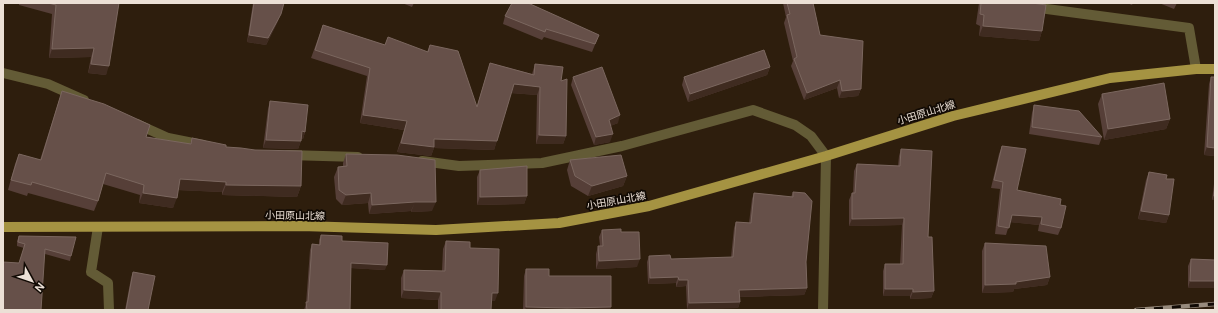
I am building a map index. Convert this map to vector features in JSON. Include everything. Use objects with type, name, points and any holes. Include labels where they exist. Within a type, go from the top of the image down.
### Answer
[{"type":"main road","name":"小田原山北線","points":[[3,227],[301,226],[436,230],[559,223],[649,206],[826,156],[952,116],[1110,78],[1196,69],[1215,69]]},
{"type":"street","points":[[1024,6],[1189,28],[1196,69]]},
{"type":"street","points":[[3,73],[48,84],[91,103]]},
{"type":"street","points":[[416,160],[459,166],[542,163],[622,146],[753,110],[795,125],[811,136],[826,156],[823,310]]},
{"type":"street","points":[[126,119],[168,138],[212,147]]},
{"type":"street","points":[[275,154],[370,157]]},
{"type":"street","points":[[98,227],[91,272],[108,283],[110,310]]},
{"type":"building","points":[[48,3],[119,3],[109,66],[91,64],[94,48],[52,49],[56,5]]},
{"type":"building","points":[[254,3],[284,3],[281,14],[268,38],[249,35]]},
{"type":"building","points":[[512,3],[528,3],[599,35],[595,44],[546,29],[545,32],[505,16]]},
{"type":"building","points":[[787,3],[813,3],[820,35],[863,41],[861,89],[842,91],[840,80],[807,93],[794,59],[797,57],[787,15],[790,14]]},
{"type":"building","points":[[981,3],[1032,3],[1046,5],[1042,31],[983,26],[984,15],[980,14]]},
{"type":"building","points":[[323,25],[385,45],[388,37],[428,52],[430,45],[458,51],[477,107],[490,63],[534,75],[535,64],[563,67],[561,81],[567,79],[566,136],[539,135],[540,87],[514,84],[497,141],[434,139],[434,147],[401,143],[407,121],[363,115],[370,68],[315,50]]},
{"type":"building","points":[[764,50],[770,67],[690,94],[684,77]]},
{"type":"building","points":[[602,67],[620,115],[609,120],[613,134],[596,137],[573,77]]},
{"type":"building","points":[[1211,77],[1215,77],[1215,148],[1207,147]]},
{"type":"building","points":[[1164,83],[1170,119],[1108,129],[1102,94]]},
{"type":"building","points":[[62,91],[104,104],[150,125],[146,137],[191,144],[192,138],[226,145],[226,147],[255,150],[302,151],[301,186],[226,185],[226,182],[180,179],[177,198],[143,193],[144,185],[106,173],[98,201],[32,182],[31,185],[11,180],[19,154],[41,160]]},
{"type":"building","points":[[270,101],[308,105],[305,132],[302,131],[301,141],[266,140]]},
{"type":"building","points":[[1034,105],[1079,111],[1102,137],[1032,127]]},
{"type":"building","points":[[1002,146],[1026,149],[1017,190],[1061,199],[1060,205],[1066,206],[1061,228],[1041,224],[1042,217],[1012,215],[1009,228],[998,226],[1003,182],[994,180]]},
{"type":"building","points":[[901,149],[932,151],[928,237],[932,237],[934,291],[913,292],[913,289],[885,289],[885,264],[903,264],[904,218],[852,219],[852,193],[855,193],[857,164],[900,166]]},
{"type":"building","points":[[346,154],[397,155],[435,160],[436,202],[372,205],[371,193],[346,195],[339,190],[338,167],[347,166]]},
{"type":"building","points":[[621,155],[627,176],[592,186],[575,176],[570,160]]},
{"type":"building","points":[[527,166],[527,196],[480,197],[480,170]]},
{"type":"building","points":[[1149,172],[1167,175],[1166,179],[1174,179],[1169,215],[1141,211]]},
{"type":"building","points":[[793,192],[805,193],[812,201],[806,262],[807,288],[739,290],[740,302],[689,303],[688,280],[679,280],[678,277],[650,278],[649,256],[670,255],[671,259],[733,257],[736,222],[751,223],[754,193],[793,197]]},
{"type":"building","points":[[621,229],[621,232],[639,232],[640,259],[599,261],[598,246],[603,246],[602,230]]},
{"type":"building","points":[[321,235],[342,236],[342,241],[388,243],[387,265],[351,263],[350,310],[307,310],[306,302],[308,302],[312,244],[320,245]]},
{"type":"building","points":[[19,236],[76,237],[71,256],[45,249],[41,310],[3,310],[3,262],[19,263],[25,244],[18,242]]},
{"type":"building","points":[[446,241],[470,242],[470,248],[499,249],[498,293],[492,293],[491,310],[441,310],[441,292],[404,290],[404,270],[445,271]]},
{"type":"building","points":[[985,243],[1046,246],[1050,277],[1016,282],[1016,284],[985,285]]},
{"type":"building","points":[[1191,259],[1215,260],[1215,281],[1190,281]]},
{"type":"building","points":[[526,269],[549,269],[549,276],[611,276],[611,307],[526,307]]},
{"type":"building","points":[[133,272],[155,276],[148,310],[126,310]]},
{"type":"railway","points":[[1136,310],[1215,304]]}]
